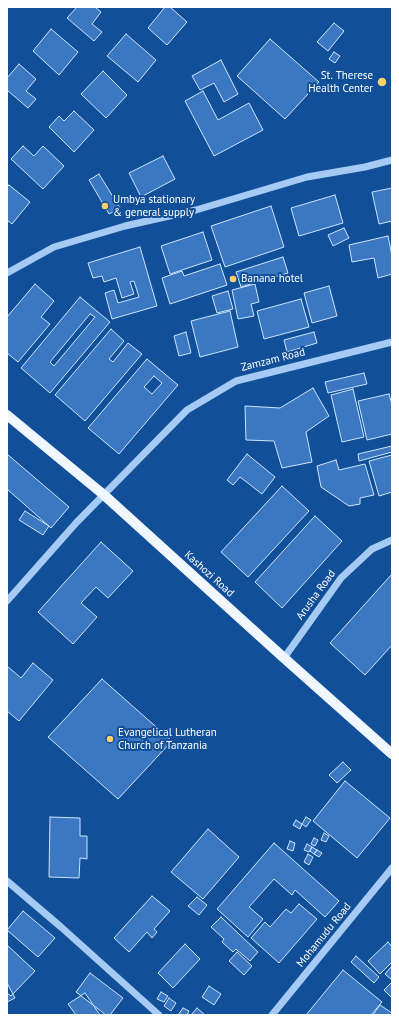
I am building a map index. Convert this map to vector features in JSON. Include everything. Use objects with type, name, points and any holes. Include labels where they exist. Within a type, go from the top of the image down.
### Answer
[{"type":"main road","name":"Kashozi Road","points":[[7,415],[104,495],[392,754]]},
{"type":"street","points":[[7,273],[54,247],[125,226],[196,210],[307,177],[365,167],[392,160]]},
{"type":"street","name":"Zamzam Road","points":[[7,601],[76,523],[187,410],[236,381],[392,342]]},
{"type":"street","name":"Arusha Road","points":[[284,658],[341,578],[372,549],[392,540]]},
{"type":"street","name":"Mohamudu Road","points":[[272,1015],[392,868]]},
{"type":"street","points":[[7,881],[61,927],[159,1015]]},
{"type":"building","points":[[77,7],[95,7],[101,12],[92,24],[102,32],[94,41],[67,18]]},
{"type":"building","points":[[165,7],[170,7],[187,22],[167,45],[148,28]]},
{"type":"building","points":[[334,23],[344,31],[328,51],[317,42]]},
{"type":"building","points":[[51,29],[78,52],[59,75],[33,51]]},
{"type":"building","points":[[126,34],[156,60],[138,82],[107,56]]},
{"type":"building","points":[[270,39],[319,82],[285,119],[237,76]]},
{"type":"building","points":[[334,52],[340,56],[335,63],[329,59]]},
{"type":"building","points":[[221,60],[238,94],[224,102],[214,83],[200,90],[192,76]]},
{"type":"building","points":[[19,64],[36,79],[26,91],[36,99],[28,108],[7,90],[7,78]]},
{"type":"building","points":[[103,71],[127,95],[106,118],[81,94]]},
{"type":"building","points":[[203,91],[218,120],[249,103],[263,130],[214,156],[185,101]]},
{"type":"building","points":[[74,111],[94,130],[74,152],[49,127],[59,116],[64,121]]},
{"type":"building","points":[[23,146],[34,156],[43,146],[64,166],[43,189],[11,159]]},
{"type":"building","points":[[163,156],[175,179],[141,197],[129,173]]},
{"type":"building","points":[[99,174],[120,208],[109,214],[89,180]]},
{"type":"building","points":[[9,185],[30,202],[12,224],[7,220],[7,187]]},
{"type":"building","points":[[392,188],[392,221],[379,224],[372,192]]},
{"type":"building","points":[[335,195],[343,223],[299,236],[291,208]]},
{"type":"building","points":[[271,206],[284,247],[225,267],[211,226]]},
{"type":"building","points":[[344,228],[349,238],[333,246],[328,235]]},
{"type":"building","points":[[203,232],[212,260],[170,274],[161,246]]},
{"type":"building","points":[[388,236],[392,256],[392,274],[378,278],[374,258],[352,262],[349,245]]},
{"type":"building","points":[[140,247],[157,306],[112,319],[105,293],[114,290],[118,303],[139,297],[134,281],[130,282],[134,294],[122,298],[116,278],[104,282],[102,276],[93,278],[88,263]]},
{"type":"building","points":[[283,257],[288,273],[241,287],[236,272]]},
{"type":"building","points":[[220,264],[227,285],[170,304],[162,278],[182,271],[184,276]]},
{"type":"building","points":[[35,284],[54,301],[41,317],[50,324],[18,362],[7,353],[7,317]]},
{"type":"building","points":[[255,284],[259,302],[251,304],[254,316],[238,319],[232,290]]},
{"type":"building","points":[[329,286],[337,316],[312,323],[304,293]]},
{"type":"building","points":[[228,291],[233,309],[217,313],[212,296]]},
{"type":"building","points":[[80,297],[110,322],[50,393],[21,368]],"holes":[[[90,314],[95,317],[54,366],[50,362]]]},
{"type":"building","points":[[301,299],[309,327],[264,339],[257,311]]},
{"type":"building","points":[[230,311],[238,347],[200,357],[191,321]]},
{"type":"building","points":[[111,329],[124,341],[109,359],[113,362],[128,343],[142,354],[85,421],[55,395]]},
{"type":"building","points":[[186,332],[191,353],[179,356],[174,336]]},
{"type":"building","points":[[314,332],[317,343],[287,352],[284,340]]},
{"type":"building","points":[[147,359],[178,385],[119,454],[88,428]],"holes":[[[154,376],[162,383],[152,394],[144,387]]]},
{"type":"building","points":[[364,373],[367,384],[328,393],[325,382]]},
{"type":"building","points":[[313,388],[329,416],[306,432],[312,462],[282,468],[274,441],[246,440],[245,406],[280,408]]},
{"type":"building","points":[[353,389],[364,437],[342,442],[331,395]]},
{"type":"building","points":[[389,394],[392,405],[392,434],[367,440],[358,401]]},
{"type":"building","points":[[392,446],[392,452],[359,461],[358,454]]},
{"type":"building","points":[[7,454],[69,507],[51,528],[7,489]]},
{"type":"building","points":[[247,454],[275,477],[262,494],[240,477],[233,485],[227,480]]},
{"type":"building","points":[[392,455],[392,492],[379,496],[369,461]]},
{"type":"building","points":[[336,460],[339,470],[365,464],[374,495],[360,498],[360,504],[349,506],[321,487],[317,466]]},
{"type":"building","points":[[282,486],[309,511],[248,577],[221,552]]},
{"type":"building","points":[[25,511],[49,526],[43,535],[19,520]]},
{"type":"building","points":[[315,516],[342,541],[282,608],[255,582]]},
{"type":"building","points":[[101,542],[133,571],[108,598],[96,587],[81,603],[97,617],[73,644],[38,612]]},
{"type":"building","points":[[392,574],[392,645],[365,675],[330,643]]},
{"type":"building","points":[[33,663],[53,680],[19,721],[7,711],[7,666],[21,678]]},
{"type":"building","name":"Evangelical Lutheran Church of Tanzania","points":[[102,679],[172,741],[118,799],[48,737]]},
{"type":"building","points":[[343,762],[351,770],[337,783],[329,775]]},
{"type":"building","points":[[345,781],[390,818],[357,858],[313,821]]},
{"type":"building","points":[[50,817],[80,818],[80,836],[87,836],[87,859],[80,858],[79,878],[49,877]]},
{"type":"building","points":[[306,817],[311,820],[306,827],[302,824]]},
{"type":"building","points":[[296,820],[302,824],[300,829],[293,825]]},
{"type":"building","points":[[208,829],[239,857],[203,899],[171,872]]},
{"type":"building","points":[[324,833],[329,836],[326,842],[321,840]]},
{"type":"building","points":[[314,838],[318,840],[315,846],[311,844]]},
{"type":"building","points":[[290,841],[295,843],[293,851],[287,849]]},
{"type":"building","points":[[274,843],[339,901],[325,917],[295,890],[292,895],[274,879],[249,907],[263,919],[248,937],[217,909]]},
{"type":"building","points":[[307,844],[312,847],[309,852],[304,850]]},
{"type":"building","points":[[312,847],[317,850],[314,854],[310,851]]},
{"type":"building","points":[[317,850],[322,853],[319,857],[314,854]]},
{"type":"building","points":[[308,854],[313,857],[309,865],[304,862]]},
{"type":"building","points":[[152,896],[170,911],[154,929],[157,932],[152,938],[147,932],[129,952],[114,938]]},
{"type":"building","points":[[197,897],[207,905],[199,915],[188,906]]},
{"type":"building","points":[[299,904],[317,919],[279,963],[251,938],[265,922],[270,927],[286,909],[291,913]]},
{"type":"building","points":[[23,911],[55,938],[38,957],[7,930]]},
{"type":"building","points":[[221,917],[258,952],[250,961],[236,949],[233,952],[222,942],[224,939],[211,927]]},
{"type":"building","points":[[388,942],[392,947],[392,962],[380,974],[368,961]]},
{"type":"building","points":[[185,944],[200,959],[173,988],[158,973]]},
{"type":"building","points":[[7,945],[35,971],[11,996],[7,993]]},
{"type":"building","points":[[237,952],[252,966],[244,975],[229,961]]},
{"type":"building","points":[[356,956],[379,977],[374,983],[351,962]]},
{"type":"building","points":[[392,966],[392,980],[385,974]]},
{"type":"building","points":[[343,970],[382,1002],[371,1015],[306,1015]]},
{"type":"building","points":[[90,973],[123,998],[110,1015],[106,1015],[76,992]]},
{"type":"building","points":[[392,982],[392,998],[384,990]]},
{"type":"building","points":[[7,983],[15,998],[7,1002]]},
{"type":"building","points":[[209,986],[221,994],[214,1005],[202,997]]},
{"type":"building","points":[[161,992],[168,996],[164,1002],[157,999]]},
{"type":"building","points":[[85,993],[100,1015],[76,1015],[68,1004]]},
{"type":"building","points":[[169,998],[176,1003],[171,1011],[164,1006]]},
{"type":"building","points":[[380,1005],[392,1013],[392,1015],[373,1015]]},
{"type":"building","points":[[183,1008],[189,1011],[187,1015],[178,1015]]},
{"type":"building","points":[[197,1008],[205,1015],[191,1015]]},
{"type":"place","name":"St. Therese Health Center","points":[[382,82]]},
{"type":"place","name":"Umbya stationary & general supply","points":[[105,206]]},
{"type":"place","name":"Banana hotel","points":[[233,279]]},
{"type":"place","name":"Evangelical Lutheran Church of Tanzania","points":[[110,739]]}]
